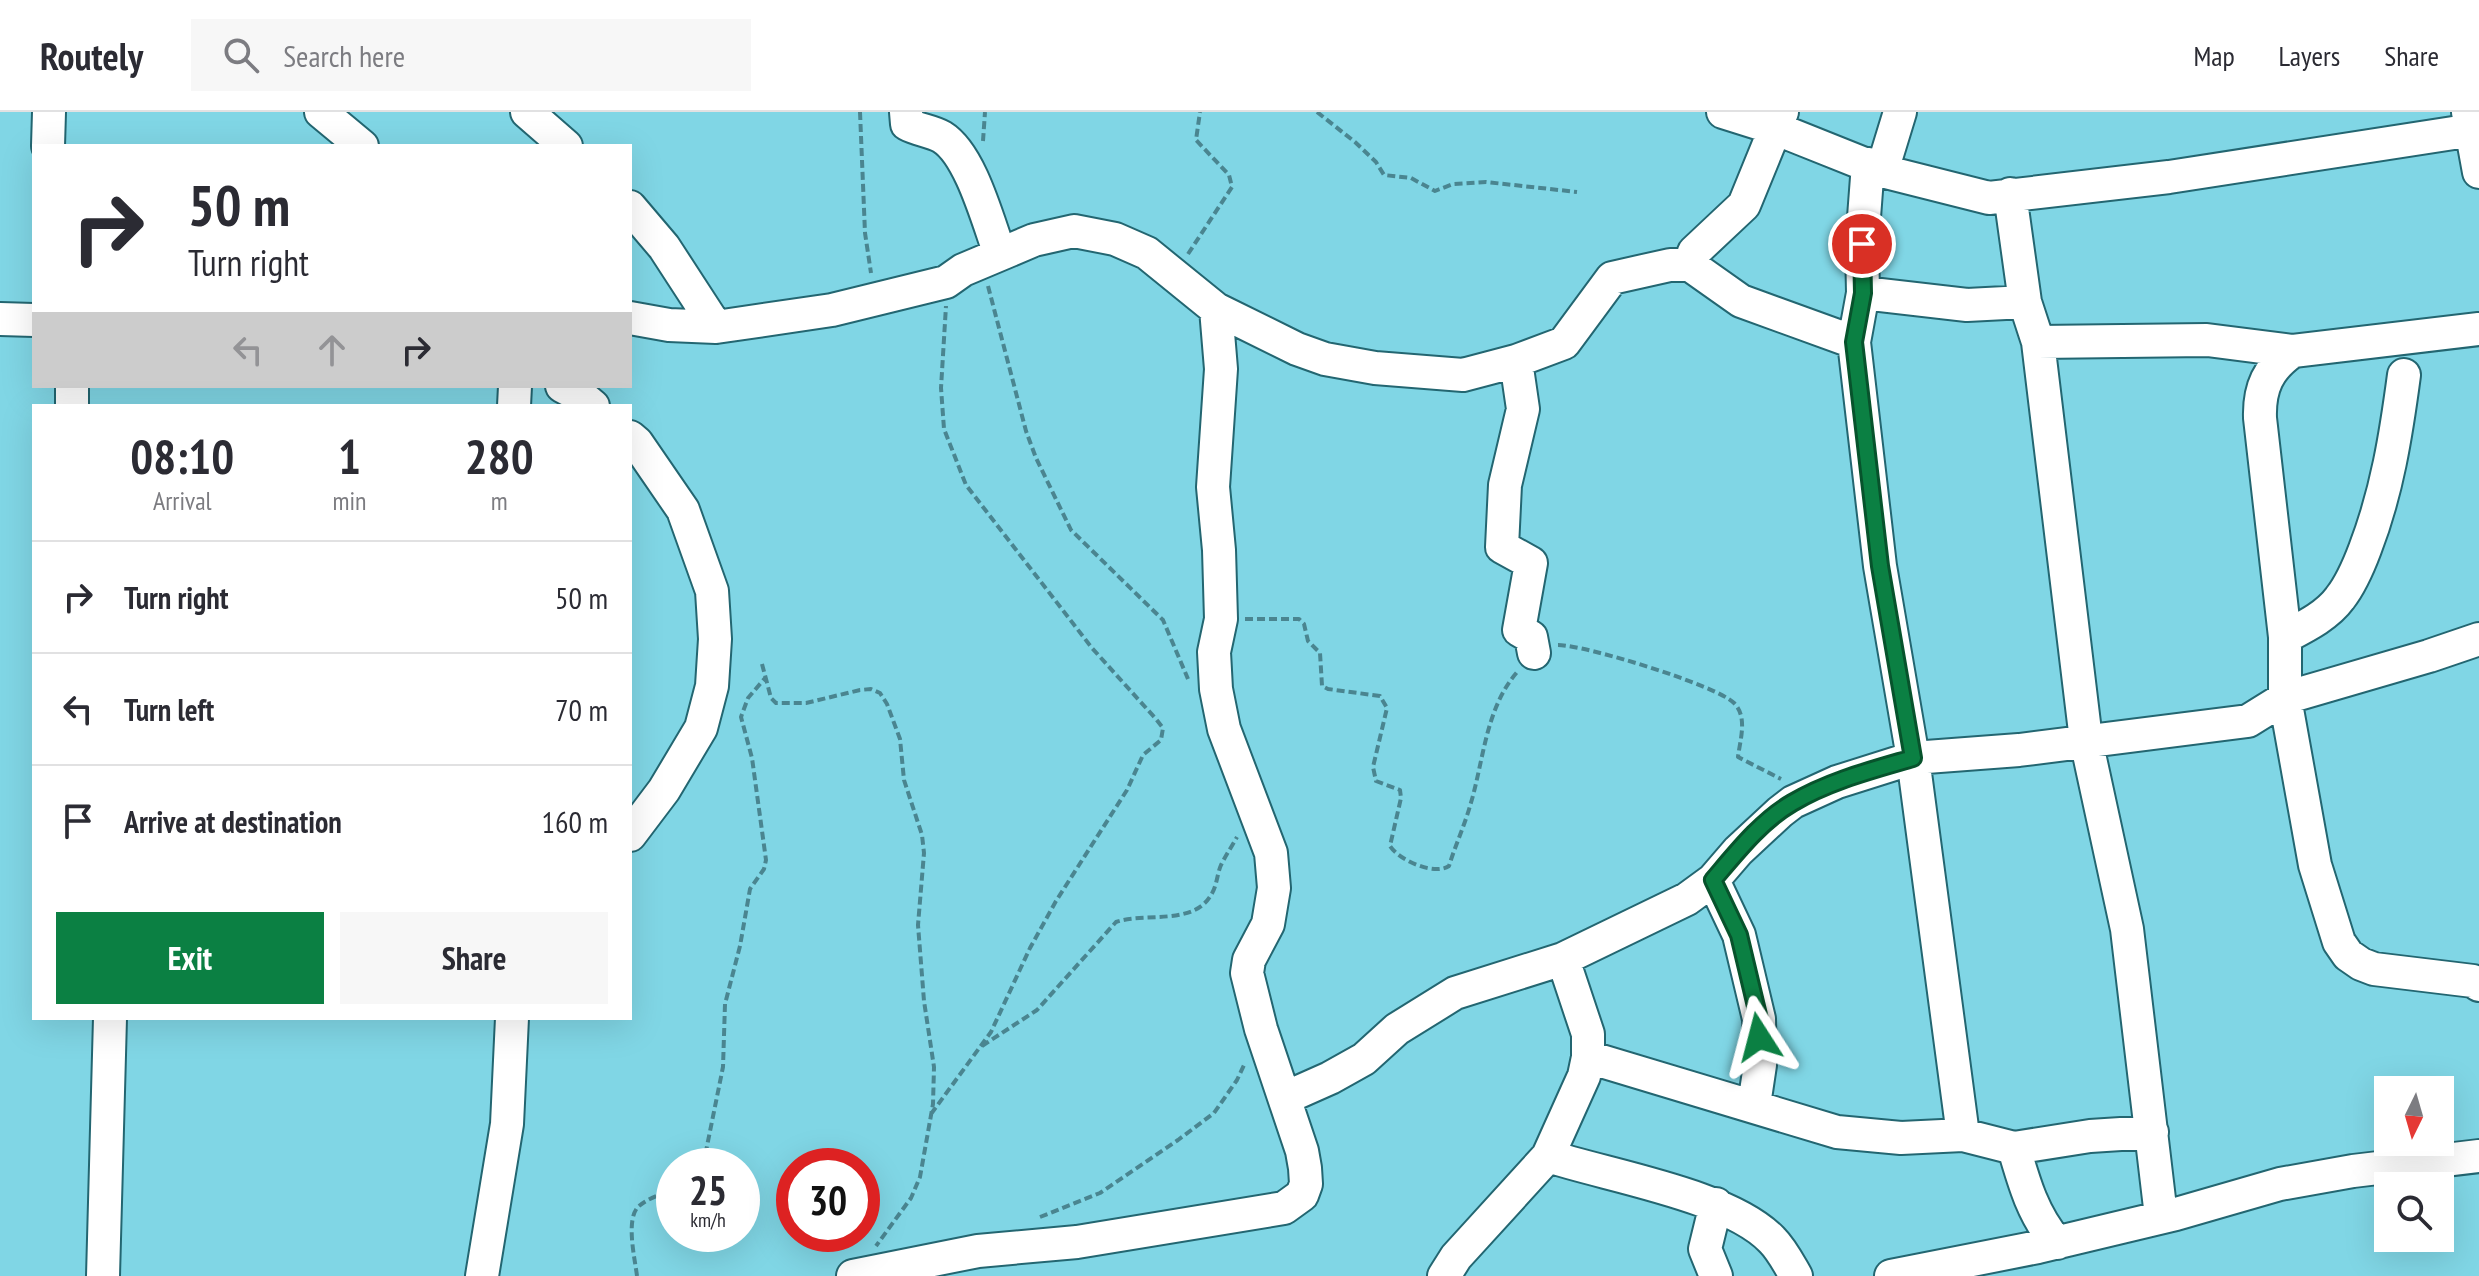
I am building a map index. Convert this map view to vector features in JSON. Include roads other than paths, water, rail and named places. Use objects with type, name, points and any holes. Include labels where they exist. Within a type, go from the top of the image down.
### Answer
[{"type":"street","points":[[48,144],[49,112]]},
{"type":"street","points":[[321,112],[360,144]]},
{"type":"street","points":[[527,112],[564,144]]},
{"type":"street","points":[[906,112],[907,124],[940,136],[952,144],[967,163],[991,258]]},
{"type":"street","points":[[1723,112],[1780,120],[1875,167],[1989,198],[2169,177],[2473,124],[2479,172]]},
{"type":"street","points":[[1900,112],[1875,167],[1862,244],[1863,293],[1854,342],[1880,566],[1913,758],[1963,1135]]},
{"type":"street","points":[[1690,265],[1694,252],[1744,205],[1780,120]]},
{"type":"street","points":[[2010,194],[2025,302],[2038,342],[2086,740],[2127,929],[2161,1216]]},
{"type":"street","points":[[632,209],[664,247],[716,327]]},
{"type":"street","points":[[632,318],[669,325],[716,327],[832,310],[946,282],[963,270],[1034,240],[1074,231],[1115,239],[1147,253],[1216,309],[1297,349],[1325,359],[1375,368],[1463,375],[1516,361],[1564,343],[1612,278],[1670,265],[1690,265],[1741,301],[1854,342]]},
{"type":"street","points":[[1863,293],[1967,305],[2025,302]]},
{"type":"street","points":[[860,1275],[978,1251],[1077,1242],[1284,1208],[1302,1195],[1306,1184],[1302,1151],[1261,1029],[1247,973],[1249,960],[1268,924],[1274,888],[1271,853],[1224,729],[1216,689],[1214,652],[1221,619],[1213,487],[1221,394],[1216,309]]},
{"type":"street","points":[[0,319],[32,320]]},
{"type":"street","points":[[2038,342],[2207,340],[2293,351],[2479,329]]},
{"type":"street","points":[[2293,351],[2279,361],[2268,375],[2259,395],[2285,637],[2285,698],[2315,865],[2339,942],[2354,960],[2374,969],[2443,976],[2473,981],[2479,985]]},
{"type":"street","points":[[1516,361],[1523,409],[1505,485],[1502,547],[1515,557],[1531,563],[1519,630],[1531,637],[1534,653]]},
{"type":"street","points":[[2285,637],[2316,619],[2340,599],[2358,565],[2378,515],[2390,470],[2404,375]]},
{"type":"street","points":[[566,388],[591,404]]},
{"type":"street","points":[[632,439],[683,510],[712,591],[715,639],[712,686],[701,728],[664,790],[632,832]]},
{"type":"street","points":[[1285,1098],[1364,1059],[1397,1029],[1455,993],[1563,959],[1662,913],[1713,880],[1770,820],[1793,802],[1857,774],[1913,758],[2019,750],[2248,721],[2285,698],[2479,639]]},
{"type":"street","points":[[1713,880],[1739,935],[1759,1019],[1760,1065],[1754,1105]]},
{"type":"street","points":[[1444,1276],[1456,1257],[1548,1156],[1576,1096],[1588,1057],[1588,1034],[1563,959]]},
{"type":"street","points":[[103,1276],[110,1020]]},
{"type":"street","points":[[482,1276],[507,1124],[512,1020]]},
{"type":"street","points":[[1588,1057],[1837,1132],[1901,1138],[1963,1135],[2014,1148],[2090,1136],[2152,1132]]},
{"type":"street","points":[[2014,1148],[2042,1225],[2046,1255]]},
{"type":"street","points":[[1548,1156],[1716,1204],[1762,1230],[1796,1276]]},
{"type":"street","points":[[1891,1276],[2046,1255],[2161,1216],[2280,1184],[2366,1169],[2479,1156]]},
{"type":"street","points":[[1716,1204],[1705,1249],[1716,1276]]}]
